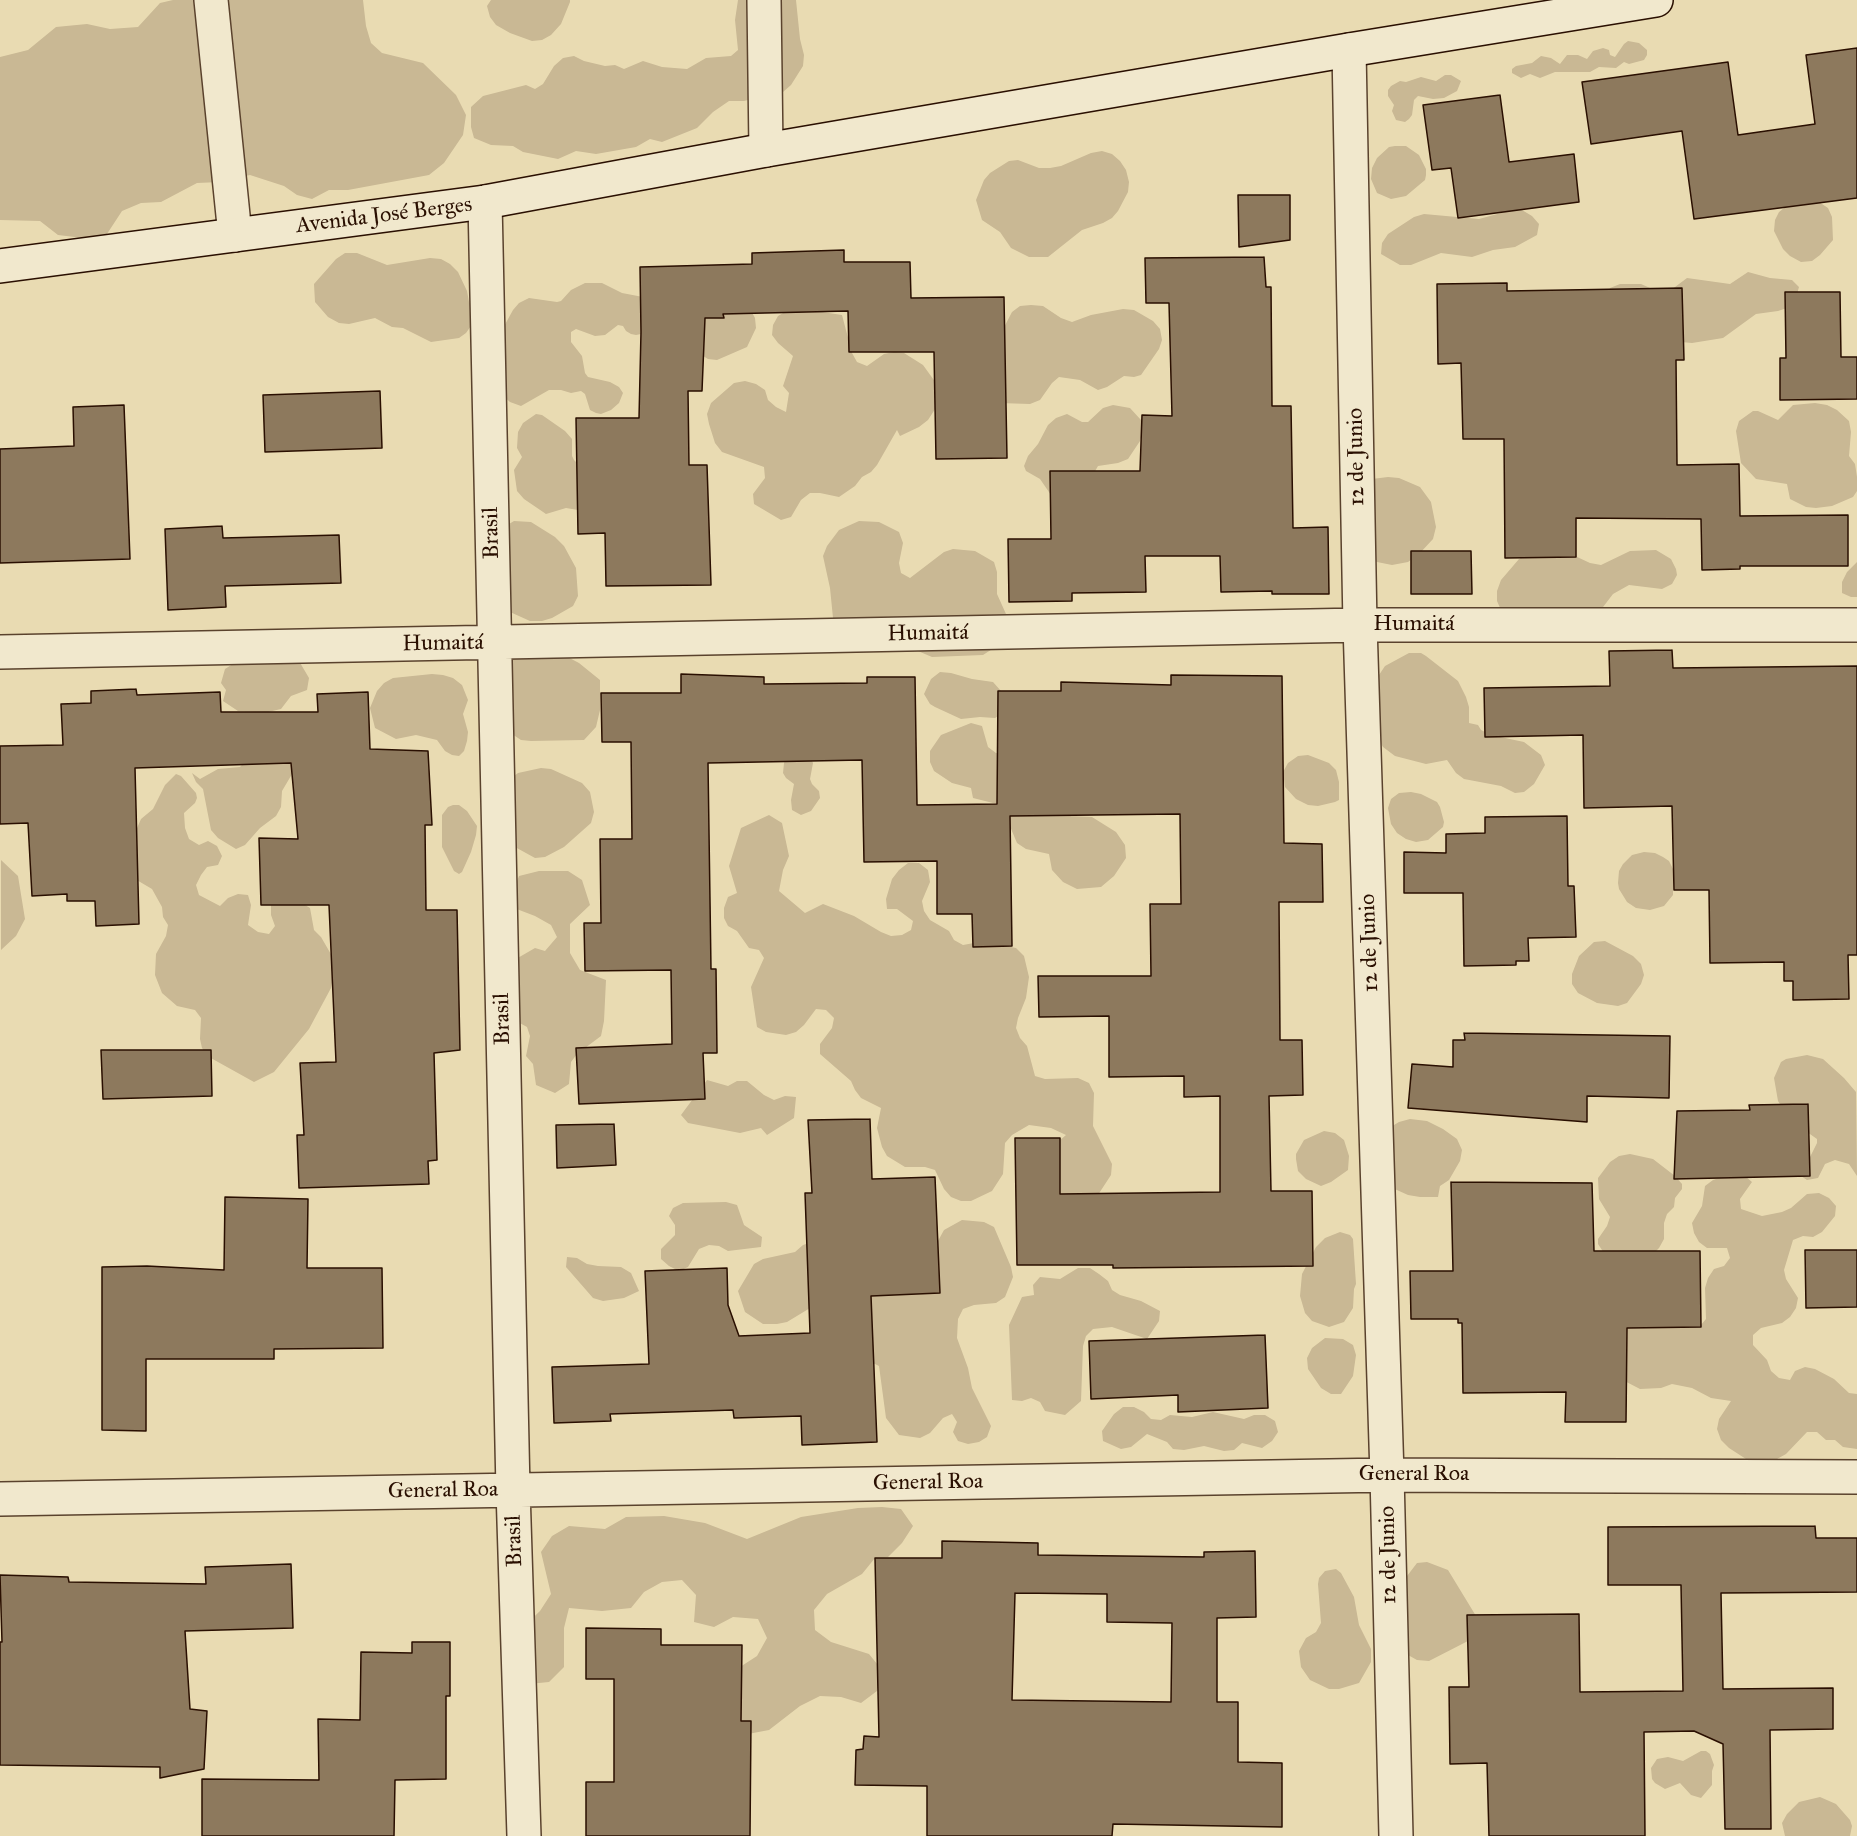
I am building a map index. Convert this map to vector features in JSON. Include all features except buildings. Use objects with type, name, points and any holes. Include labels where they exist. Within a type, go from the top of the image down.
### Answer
[{"type":"street","points":[[212,0],[235,235]]},
{"type":"street","points":[[764,0],[766,150]]},
{"type":"street","name":"Avenida José Berges","points":[[0,266],[485,202],[766,150],[1613,3],[1656,0]]},
{"type":"street","name":"12 de Junio","points":[[1349,50],[1360,625],[1396,1836]]},
{"type":"street","name":"Brasil","points":[[485,202],[513,1490],[524,1836]]},
{"type":"street","name":"Humaitá","points":[[0,652],[1360,625],[1857,625]]},
{"type":"street","name":"General Roa","points":[[0,1499],[1387,1475],[1857,1477]]},
{"type":"shaded area","points":[[173,0],[363,0],[366,26],[371,43],[382,53],[423,63],[456,95],[466,115],[463,135],[444,163],[429,175],[348,190],[329,190],[312,199],[297,195],[284,186],[250,175],[220,182],[197,183],[161,202],[141,203],[122,211],[105,237],[83,238],[58,235],[40,221],[0,220],[0,57],[28,50],[56,27],[87,24],[110,29],[138,27],[160,3]]},
{"type":"shaded area","points":[[491,0],[570,0],[570,2],[561,24],[551,35],[542,40],[532,41],[496,25],[490,17],[487,6]]},
{"type":"shaded area","points":[[738,0],[796,0],[804,55],[803,66],[791,85],[775,99],[760,97],[744,101],[729,101],[713,112],[697,128],[662,142],[650,139],[636,147],[596,154],[576,151],[558,159],[523,152],[513,146],[491,145],[474,138],[471,127],[471,107],[483,96],[526,85],[535,89],[543,84],[554,66],[563,58],[574,56],[584,61],[605,66],[615,65],[624,69],[643,61],[662,67],[687,69],[706,58],[731,56],[738,50],[735,20]]},
{"type":"shaded area","points":[[1628,41],[1639,43],[1647,50],[1644,60],[1629,64],[1624,62],[1616,68],[1599,67],[1590,72],[1555,72],[1540,78],[1530,74],[1521,78],[1512,73],[1512,69],[1516,66],[1532,63],[1541,56],[1551,58],[1560,64],[1567,55],[1578,55],[1587,59],[1593,51],[1603,48],[1609,50],[1610,55],[1615,57]]},
{"type":"shaded area","points":[[1445,75],[1451,75],[1461,81],[1457,91],[1444,98],[1433,99],[1418,96],[1414,100],[1412,115],[1409,119],[1405,122],[1396,120],[1392,111],[1394,105],[1388,96],[1391,86],[1400,81],[1406,82],[1421,77],[1436,81]]},
{"type":"shaded area","points":[[1406,146],[1419,155],[1426,169],[1426,175],[1425,180],[1406,196],[1391,199],[1377,193],[1371,179],[1372,168],[1377,158],[1389,147]]},
{"type":"shaded area","points":[[1102,151],[1112,154],[1126,170],[1129,182],[1128,192],[1112,218],[1082,230],[1048,257],[1029,257],[1011,248],[1000,232],[982,220],[976,200],[984,180],[990,173],[1009,161],[1018,160],[1039,168],[1050,168]]},
{"type":"shaded area","points":[[1819,202],[1828,208],[1832,217],[1833,240],[1812,261],[1801,262],[1783,249],[1774,231],[1775,220],[1779,212],[1788,205]]},
{"type":"shaded area","points":[[1512,210],[1522,210],[1539,224],[1537,235],[1515,247],[1493,250],[1472,257],[1441,253],[1411,265],[1400,265],[1381,254],[1382,243],[1388,234],[1414,217],[1424,214],[1479,219]]},
{"type":"shaded area","points":[[345,253],[357,253],[387,265],[430,258],[441,259],[458,272],[473,308],[473,323],[459,338],[431,342],[403,328],[392,327],[375,318],[349,324],[339,323],[328,317],[315,302],[314,284],[336,259]]},
{"type":"shaded area","points":[[1748,272],[1770,278],[1792,280],[1799,287],[1795,301],[1787,308],[1778,311],[1756,314],[1723,338],[1692,343],[1681,342],[1606,298],[1610,288],[1620,284],[1641,284],[1650,288],[1671,290],[1687,278],[1730,284]]},
{"type":"shaded area","points":[[585,283],[602,283],[622,293],[643,297],[645,330],[641,334],[631,334],[623,326],[618,325],[605,335],[595,336],[576,329],[571,332],[571,342],[582,356],[585,373],[588,377],[610,382],[619,387],[623,393],[619,403],[611,410],[601,414],[596,413],[590,410],[585,394],[581,391],[571,393],[561,390],[549,390],[521,406],[510,402],[502,395],[499,374],[506,360],[501,340],[502,330],[513,310],[519,303],[529,298],[561,301],[571,290]]},
{"type":"shaded area","points":[[745,299],[755,318],[756,328],[747,347],[717,360],[708,359],[690,348],[682,318]]},
{"type":"shaded area","points":[[1020,306],[1043,306],[1061,318],[1072,322],[1091,315],[1123,309],[1134,310],[1153,321],[1160,329],[1162,340],[1159,349],[1141,375],[1124,376],[1098,390],[1080,380],[1059,377],[1040,400],[1030,404],[999,403],[998,339],[1012,312]]},
{"type":"shaded area","points":[[788,310],[809,310],[842,315],[852,353],[857,362],[867,366],[884,354],[904,353],[923,365],[936,383],[939,403],[928,420],[919,427],[900,436],[897,430],[877,465],[855,486],[839,497],[810,493],[801,500],[791,517],[781,520],[754,504],[753,494],[765,478],[764,467],[722,452],[715,443],[707,414],[711,403],[734,383],[745,381],[765,390],[768,400],[786,412],[789,393],[783,386],[793,356],[772,335],[773,325],[778,316]]},
{"type":"shaded area","points":[[1815,403],[1837,410],[1849,421],[1851,432],[1849,456],[1855,464],[1857,477],[1857,491],[1853,497],[1832,506],[1816,508],[1806,507],[1790,499],[1787,484],[1756,479],[1741,463],[1736,431],[1739,421],[1753,411],[1778,420],[1793,405]]},
{"type":"shaded area","points":[[1113,405],[1130,408],[1141,420],[1143,431],[1140,441],[1128,459],[1098,466],[1082,494],[1051,495],[1040,479],[1026,471],[1024,466],[1048,425],[1056,418],[1067,414],[1082,422],[1088,422],[1103,408]]},
{"type":"shaded area","points":[[536,414],[542,415],[565,431],[572,439],[572,456],[578,464],[578,510],[566,508],[546,514],[524,499],[517,491],[514,470],[522,457],[517,448],[518,432],[523,423]]},
{"type":"shaded area","points":[[1399,478],[1420,487],[1431,502],[1436,527],[1433,539],[1420,553],[1408,562],[1392,565],[1377,562],[1354,551],[1342,534],[1340,522],[1342,507],[1372,479]]},
{"type":"shaded area","points":[[514,521],[531,522],[555,537],[564,546],[576,568],[578,596],[573,606],[552,618],[530,621],[510,612],[504,527]]},
{"type":"shaded area","points":[[859,521],[879,522],[899,532],[903,543],[899,563],[901,573],[910,578],[944,552],[953,549],[975,551],[994,562],[997,572],[997,594],[1006,614],[1007,624],[1000,644],[983,655],[932,657],[892,640],[840,625],[833,618],[830,588],[823,556],[827,546],[839,530]]},
{"type":"shaded area","points":[[1656,550],[1671,559],[1676,569],[1677,575],[1672,584],[1662,589],[1629,585],[1613,594],[1600,611],[1501,610],[1497,601],[1497,591],[1501,580],[1519,559],[1528,554],[1575,556],[1601,565],[1630,551]]},
{"type":"shaded area","points":[[1857,562],[1857,597],[1851,597],[1842,593],[1842,582],[1847,572]]},
{"type":"shaded area","points":[[514,651],[560,653],[579,663],[600,680],[600,710],[596,727],[584,740],[521,740],[506,730],[493,675]]},
{"type":"shaded area","points":[[1409,653],[1421,653],[1458,681],[1469,707],[1469,723],[1478,725],[1481,730],[1491,735],[1524,742],[1541,755],[1545,765],[1534,784],[1524,792],[1515,793],[1501,786],[1464,779],[1456,773],[1447,760],[1426,764],[1395,756],[1383,747],[1375,733],[1373,684],[1385,666]]},
{"type":"shaded area","points":[[299,661],[309,678],[307,690],[291,696],[281,709],[268,712],[238,711],[223,701],[226,690],[221,683],[225,669],[236,662]]},
{"type":"shaded area","points":[[940,672],[993,682],[1001,691],[1005,701],[1000,715],[995,718],[961,719],[930,704],[924,694],[931,679]]},
{"type":"shaded area","points":[[432,674],[453,678],[462,685],[468,700],[463,714],[468,732],[467,741],[464,751],[459,756],[445,751],[437,740],[416,735],[396,739],[375,728],[370,708],[377,691],[384,683],[393,678]]},
{"type":"shaded area","points":[[971,723],[982,726],[988,747],[996,753],[1017,755],[1058,788],[1070,816],[1092,817],[1116,832],[1125,845],[1126,858],[1114,876],[1101,887],[1077,889],[1063,882],[1052,870],[1049,854],[1026,849],[1017,843],[1001,805],[973,798],[971,788],[952,783],[934,771],[930,762],[930,751],[941,735]]},
{"type":"shaded area","points":[[261,744],[298,764],[282,791],[281,807],[276,816],[260,828],[245,845],[236,849],[218,838],[211,830],[203,789],[196,782],[192,773],[200,779],[218,769],[240,767]]},
{"type":"shaded area","points":[[1308,755],[1329,763],[1336,770],[1339,800],[1318,806],[1308,805],[1296,799],[1285,787],[1283,772],[1288,763],[1298,756]]},
{"type":"shaded area","points":[[810,757],[813,763],[810,779],[819,791],[820,798],[811,811],[801,815],[792,810],[794,784],[783,773],[784,763],[786,758]]},
{"type":"shaded area","points":[[541,768],[551,769],[582,783],[590,792],[594,812],[591,823],[564,847],[545,857],[535,858],[515,847],[510,779],[518,773]]},
{"type":"shaded area","points":[[176,774],[181,776],[196,793],[197,798],[184,813],[185,828],[189,839],[199,845],[208,841],[217,846],[222,856],[218,865],[207,867],[201,875],[196,885],[199,895],[220,906],[228,898],[238,894],[248,895],[251,905],[248,925],[258,932],[269,934],[275,926],[271,915],[271,905],[280,898],[300,902],[310,908],[314,930],[332,956],[331,988],[309,1029],[274,1072],[254,1082],[209,1057],[202,1048],[200,1039],[201,1018],[195,1010],[177,1006],[162,993],[155,975],[156,954],[166,936],[168,925],[163,917],[162,907],[152,889],[135,879],[131,842],[141,819],[153,809],[165,785]]},
{"type":"shaded area","points":[[1411,792],[1437,802],[1440,807],[1443,827],[1428,840],[1416,842],[1406,839],[1397,833],[1391,824],[1388,808],[1391,799],[1399,793]]},
{"type":"shaded area","points":[[459,805],[467,811],[477,826],[471,852],[459,874],[454,871],[442,847],[442,815],[448,807]]},
{"type":"shaded area","points":[[769,815],[782,823],[789,856],[783,870],[779,891],[805,913],[823,904],[854,916],[891,936],[902,935],[911,930],[913,921],[897,909],[887,909],[886,899],[892,879],[899,870],[908,863],[919,863],[928,870],[930,882],[922,901],[924,911],[930,920],[949,931],[954,940],[963,945],[974,943],[1006,946],[1016,948],[1024,956],[1029,977],[1026,998],[1016,1028],[1020,1038],[1027,1046],[1035,1076],[1045,1079],[1078,1078],[1089,1083],[1094,1093],[1093,1126],[1112,1164],[1111,1175],[1094,1201],[1046,1196],[1051,1148],[1066,1135],[1051,1128],[1029,1125],[1012,1135],[1005,1143],[1003,1174],[992,1191],[971,1201],[961,1201],[951,1197],[944,1189],[935,1170],[925,1167],[905,1167],[887,1156],[877,1128],[881,1108],[861,1098],[851,1081],[820,1054],[820,1044],[832,1028],[834,1018],[826,1010],[816,1009],[796,1032],[786,1035],[766,1032],[757,1027],[751,987],[764,958],[759,950],[749,948],[737,931],[728,926],[724,918],[724,908],[728,897],[737,893],[729,866],[741,828]]},
{"type":"shaded area","points":[[1644,852],[1655,853],[1663,857],[1669,861],[1673,869],[1673,895],[1664,906],[1650,910],[1636,908],[1627,902],[1618,883],[1619,871],[1623,864],[1632,855]]},
{"type":"shaded area","points":[[1,860],[18,876],[25,919],[16,936],[1,950]]},
{"type":"shaded area","points":[[539,871],[568,871],[582,880],[590,905],[570,924],[570,953],[580,970],[606,980],[601,1036],[577,1054],[571,1062],[569,1084],[555,1093],[536,1085],[533,1064],[526,1056],[530,1036],[527,1027],[507,1016],[516,959],[535,948],[545,951],[557,937],[551,925],[514,908],[513,892],[519,876]]},
{"type":"shaded area","points":[[1605,941],[1633,956],[1641,964],[1644,975],[1641,984],[1627,1003],[1618,1006],[1597,1003],[1578,993],[1572,984],[1572,974],[1579,956],[1594,942]]},
{"type":"shaded area","points":[[1807,1055],[1823,1059],[1856,1092],[1857,1176],[1849,1164],[1835,1160],[1825,1164],[1818,1178],[1807,1180],[1798,1174],[1805,1160],[1810,1157],[1817,1139],[1790,1120],[1778,1101],[1774,1078],[1781,1062]]},
{"type":"shaded area","points":[[707,1080],[728,1086],[737,1081],[747,1081],[774,1100],[785,1096],[796,1097],[794,1118],[767,1135],[761,1128],[740,1133],[688,1123],[681,1115]]},
{"type":"shaded area","points":[[1410,1119],[1427,1121],[1443,1129],[1457,1139],[1462,1150],[1460,1161],[1449,1180],[1440,1186],[1438,1197],[1408,1195],[1388,1186],[1389,1128]]},
{"type":"shaded area","points":[[1324,1131],[1335,1133],[1344,1140],[1349,1156],[1348,1170],[1321,1186],[1306,1179],[1298,1171],[1296,1154],[1304,1140]]},
{"type":"shaded area","points":[[1630,1154],[1653,1159],[1682,1184],[1682,1189],[1675,1198],[1674,1207],[1667,1214],[1664,1223],[1664,1239],[1652,1255],[1604,1253],[1598,1244],[1598,1239],[1610,1217],[1599,1199],[1598,1178],[1610,1162],[1619,1156]]},
{"type":"shaded area","points":[[1734,1173],[1745,1176],[1752,1182],[1740,1199],[1741,1209],[1762,1216],[1791,1208],[1807,1194],[1819,1193],[1829,1198],[1836,1206],[1835,1216],[1822,1232],[1813,1237],[1803,1236],[1793,1240],[1784,1270],[1786,1279],[1798,1298],[1796,1308],[1782,1323],[1761,1328],[1753,1335],[1753,1345],[1767,1360],[1771,1371],[1779,1378],[1790,1380],[1795,1371],[1805,1367],[1815,1369],[1834,1379],[1849,1393],[1857,1394],[1857,1449],[1843,1447],[1835,1440],[1826,1440],[1817,1432],[1807,1432],[1786,1454],[1777,1459],[1766,1462],[1746,1459],[1721,1440],[1717,1429],[1719,1419],[1731,1401],[1711,1398],[1692,1388],[1672,1384],[1661,1388],[1640,1389],[1613,1375],[1618,1322],[1681,1323],[1690,1328],[1700,1326],[1706,1319],[1705,1288],[1708,1278],[1714,1269],[1724,1266],[1730,1258],[1727,1248],[1707,1248],[1699,1242],[1692,1223],[1702,1206],[1705,1186],[1713,1180]]},
{"type":"shaded area","points":[[726,1202],[737,1205],[744,1225],[762,1237],[761,1247],[728,1251],[719,1246],[709,1245],[699,1249],[688,1267],[679,1271],[661,1259],[661,1249],[675,1235],[675,1225],[669,1216],[673,1208],[683,1203]]},
{"type":"shaded area","points":[[962,1220],[984,1222],[994,1227],[1013,1277],[1005,1297],[996,1303],[974,1305],[963,1309],[958,1319],[957,1338],[968,1368],[972,1388],[991,1426],[987,1437],[979,1442],[968,1444],[958,1441],[953,1432],[957,1422],[952,1414],[943,1418],[930,1433],[920,1438],[899,1435],[886,1418],[879,1366],[859,1356],[852,1314],[874,1291],[885,1290],[895,1295],[905,1291],[944,1230]]},
{"type":"shaded area","points":[[1340,1232],[1350,1235],[1353,1239],[1356,1284],[1353,1308],[1344,1322],[1329,1327],[1312,1321],[1305,1313],[1300,1296],[1302,1274],[1316,1247],[1325,1238]]},
{"type":"shaded area","points":[[812,1242],[820,1302],[787,1322],[777,1324],[763,1324],[745,1312],[738,1291],[754,1264],[763,1259],[795,1252],[803,1245]]},
{"type":"shaded area","points":[[567,1257],[577,1258],[587,1264],[621,1267],[631,1273],[639,1291],[624,1298],[603,1301],[593,1298],[566,1267]]},
{"type":"shaded area","points":[[1078,1268],[1090,1268],[1108,1281],[1112,1290],[1120,1295],[1141,1301],[1160,1311],[1159,1321],[1147,1339],[1112,1327],[1093,1329],[1086,1336],[1083,1346],[1081,1401],[1065,1415],[1045,1411],[1040,1402],[1031,1398],[1022,1401],[1012,1400],[1009,1325],[1022,1297],[1034,1295],[1033,1285],[1040,1277],[1060,1279]]},
{"type":"shaded area","points":[[1325,1338],[1343,1339],[1353,1345],[1356,1355],[1353,1376],[1341,1394],[1331,1394],[1321,1388],[1308,1369],[1307,1358],[1312,1348]]},
{"type":"shaded area","points":[[1123,1407],[1134,1407],[1151,1419],[1161,1420],[1170,1415],[1192,1417],[1213,1412],[1244,1419],[1254,1415],[1265,1415],[1275,1421],[1278,1432],[1272,1441],[1262,1448],[1242,1443],[1234,1450],[1224,1451],[1204,1446],[1184,1450],[1173,1449],[1167,1442],[1147,1434],[1131,1447],[1121,1449],[1103,1441],[1102,1431],[1114,1414]]},
{"type":"shaded area","points":[[858,1508],[901,1509],[913,1526],[902,1543],[888,1557],[875,1558],[862,1574],[827,1594],[814,1610],[815,1630],[831,1642],[869,1654],[882,1670],[877,1691],[861,1703],[841,1697],[820,1696],[800,1706],[769,1730],[748,1734],[727,1729],[740,1667],[757,1656],[767,1638],[758,1619],[733,1617],[714,1627],[694,1622],[696,1595],[682,1580],[662,1582],[644,1592],[631,1608],[602,1611],[569,1608],[564,1628],[564,1667],[549,1682],[529,1684],[508,1679],[501,1658],[511,1639],[540,1611],[551,1594],[541,1552],[552,1536],[569,1526],[605,1529],[626,1517],[664,1516],[705,1523],[747,1539],[801,1517]]},
{"type":"shaded area","points":[[1427,1562],[1448,1570],[1476,1616],[1477,1638],[1429,1661],[1417,1660],[1408,1655],[1404,1580],[1417,1563]]},
{"type":"shaded area","points":[[1336,1569],[1341,1573],[1354,1597],[1359,1625],[1371,1649],[1371,1662],[1359,1683],[1339,1689],[1329,1689],[1310,1680],[1301,1667],[1299,1651],[1306,1638],[1316,1632],[1321,1623],[1319,1578],[1325,1571]]},
{"type":"shaded area","points":[[1701,1751],[1710,1754],[1714,1765],[1712,1785],[1701,1798],[1691,1795],[1680,1783],[1665,1789],[1652,1779],[1651,1768],[1657,1759],[1668,1757],[1683,1761]]},
{"type":"shaded area","points":[[1820,1797],[1836,1804],[1850,1820],[1852,1826],[1850,1836],[1785,1836],[1782,1823],[1787,1814],[1799,1802]]}]
